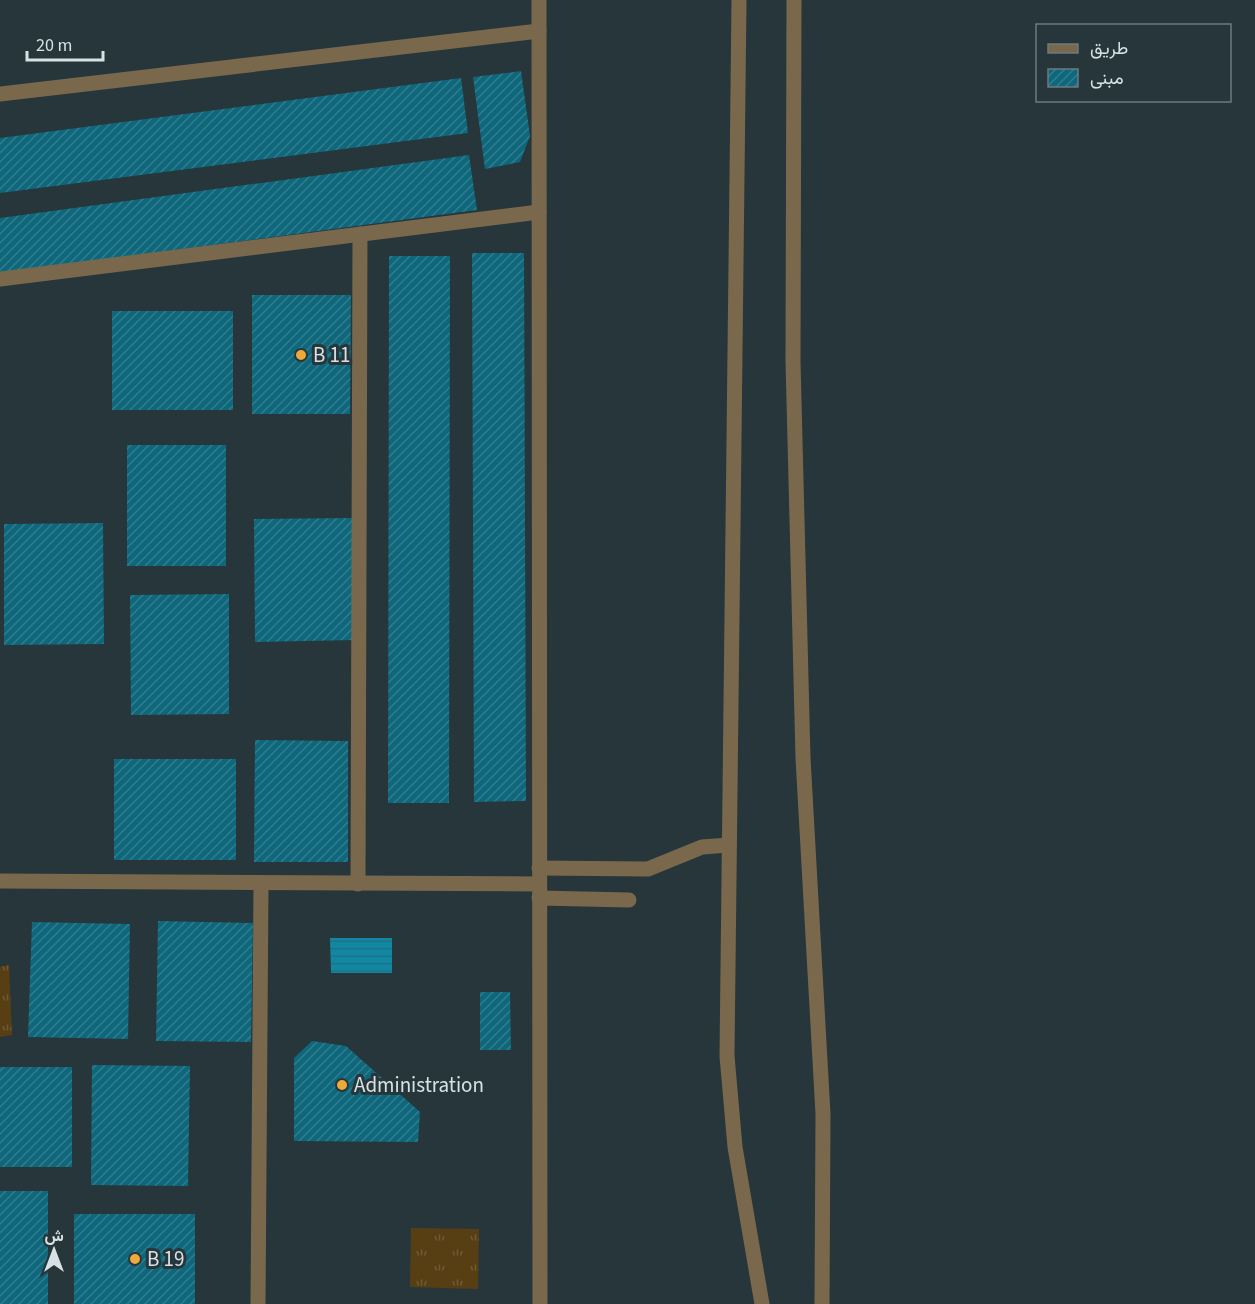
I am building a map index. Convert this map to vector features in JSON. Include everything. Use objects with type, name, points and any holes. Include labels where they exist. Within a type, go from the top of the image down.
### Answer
[{"type":"street","points":[[539,0],[540,1304]]},
{"type":"street","points":[[739,0],[727,1056],[729,1102],[762,1304]]},
{"type":"street","points":[[794,0],[793,361],[803,758],[823,1114],[822,1304]]},
{"type":"street","points":[[0,94],[539,31]]},
{"type":"street","points":[[0,279],[539,212]]},
{"type":"street","points":[[358,884],[360,234]]},
{"type":"street","points":[[539,868],[648,869],[702,847],[729,844]]},
{"type":"street","points":[[0,882],[358,884],[539,891],[629,900]]},
{"type":"street","points":[[258,1304],[261,884]]},
{"type":"green space","points":[[9,965],[12,1035],[0,1037],[0,967]]},
{"type":"green space","points":[[411,1228],[479,1229],[478,1289],[410,1287]]},
{"type":"water","points":[[330,938],[392,938],[392,973],[331,973]]},
{"type":"building","points":[[521,71],[530,136],[520,162],[485,169],[473,77]]},
{"type":"building","points":[[461,78],[468,133],[0,193],[0,138]]},
{"type":"building","points":[[469,155],[477,210],[0,273],[0,218]]},
{"type":"building","points":[[472,253],[524,253],[526,801],[474,802]]},
{"type":"building","points":[[389,256],[450,256],[449,803],[388,803]]},
{"type":"building","name":"B 11","points":[[252,295],[351,295],[350,414],[252,414]]},
{"type":"building","points":[[112,311],[233,311],[233,410],[112,410]]},
{"type":"building","points":[[127,445],[226,445],[226,566],[127,566]]},
{"type":"building","points":[[353,518],[355,640],[255,642],[254,519]]},
{"type":"building","points":[[103,523],[104,644],[4,645],[4,524]]},
{"type":"building","points":[[229,594],[229,714],[131,715],[130,595]]},
{"type":"building","points":[[255,740],[348,741],[348,862],[254,862]]},
{"type":"building","points":[[114,759],[236,759],[236,860],[114,860]]},
{"type":"building","points":[[158,921],[253,923],[251,1042],[156,1041]]},
{"type":"building","points":[[32,922],[130,924],[128,1039],[28,1037]]},
{"type":"building","points":[[480,992],[510,992],[511,1050],[480,1050]]},
{"type":"building","name":"Administration","points":[[312,1041],[346,1046],[420,1112],[418,1142],[294,1141],[294,1058]]},
{"type":"building","points":[[92,1065],[190,1066],[188,1186],[91,1185]]},
{"type":"building","points":[[0,1067],[72,1067],[72,1167],[0,1167]]},
{"type":"building","points":[[0,1191],[48,1191],[48,1304],[0,1304]]},
{"type":"building","name":"B 19","points":[[74,1214],[195,1214],[195,1304],[74,1304]]},
{"type":"place","name":"B 11","points":[[301,355]]},
{"type":"place","name":"Administration","points":[[342,1085]]},
{"type":"place","name":"B 19","points":[[135,1259]]}]
